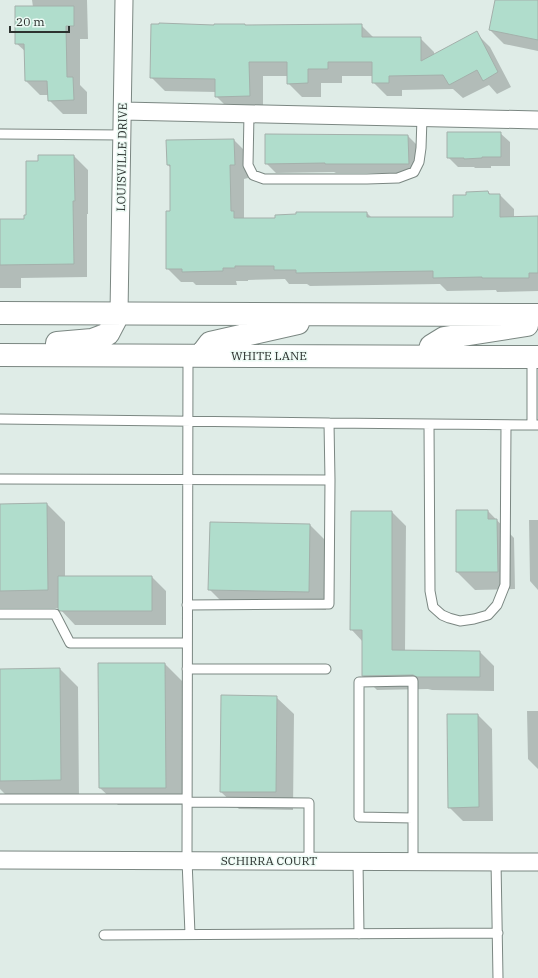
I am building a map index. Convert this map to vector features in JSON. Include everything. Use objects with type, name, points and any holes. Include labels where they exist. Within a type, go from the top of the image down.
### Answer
[{"type":"main road","points":[[0,313],[538,315]]},
{"type":"main road","points":[[0,350],[92,340],[108,334],[119,314]]},
{"type":"main road","points":[[195,356],[204,351],[210,343],[334,314]]},
{"type":"main road","points":[[428,356],[431,346],[444,338],[538,324]]},
{"type":"main road","name":"WHITE LANE","points":[[0,355],[535,357]]},
{"type":"street","name":"LOUISVILLE DRIVE","points":[[119,314],[124,0]]},
{"type":"street","points":[[123,111],[538,120]]},
{"type":"street","name":"SCHIRRA COURT","points":[[0,860],[538,862]]},
{"type":"lane","points":[[248,114],[248,165],[253,175],[264,179],[367,179],[398,178],[404,176],[414,172],[419,162],[422,118]]},
{"type":"lane","points":[[0,134],[122,135]]},
{"type":"lane","points":[[190,934],[187,860],[188,421],[195,356]]},
{"type":"lane","points":[[0,419],[535,425],[535,357]]},
{"type":"lane","points":[[187,605],[329,604],[329,423]]},
{"type":"lane","points":[[429,424],[430,591],[433,607],[442,615],[460,621],[474,619],[488,614],[497,605],[505,585],[506,425]]},
{"type":"lane","points":[[0,479],[330,480]]},
{"type":"lane","points":[[0,614],[55,614],[70,642],[187,643]]},
{"type":"lane","points":[[187,669],[326,669]]},
{"type":"lane","points":[[413,818],[359,817],[359,682],[412,681],[413,818],[413,861]]},
{"type":"lane","points":[[0,799],[187,800],[309,804],[309,861]]},
{"type":"lane","points":[[358,861],[359,934]]},
{"type":"lane","points":[[496,862],[498,978]]},
{"type":"lane","points":[[104,935],[498,934]]},
{"type":"building","points":[[495,0],[538,0],[538,40],[489,30]]},
{"type":"building","points":[[15,6],[74,6],[74,26],[66,26],[67,77],[73,77],[74,100],[48,101],[47,81],[25,81],[24,44],[15,44]]},
{"type":"building","points":[[151,24],[214,25],[362,24],[362,37],[421,37],[421,61],[477,31],[498,72],[483,81],[477,70],[449,85],[443,75],[389,76],[389,83],[372,83],[372,62],[328,62],[328,69],[308,69],[308,83],[287,84],[287,62],[249,62],[250,96],[215,97],[215,79],[150,78]]},
{"type":"building","points":[[447,132],[501,132],[501,157],[464,159],[447,158]]},
{"type":"building","points":[[265,134],[408,135],[409,164],[265,164]]},
{"type":"building","points":[[234,139],[235,165],[230,165],[231,211],[234,211],[234,218],[275,218],[275,215],[296,214],[296,212],[367,212],[367,217],[453,217],[453,195],[466,195],[466,192],[488,191],[489,194],[500,194],[500,217],[538,216],[538,273],[529,273],[529,278],[433,278],[433,271],[296,273],[296,270],[274,270],[274,266],[235,266],[235,268],[223,268],[223,271],[182,272],[182,269],[166,269],[166,211],[170,211],[170,165],[167,165],[166,140]]},
{"type":"building","points":[[38,155],[74,155],[74,264],[0,265],[0,219],[24,219],[24,215],[26,215],[26,161],[38,161]]},
{"type":"building","points":[[47,503],[48,590],[0,591],[0,504]]},
{"type":"building","points":[[456,510],[488,510],[488,519],[497,519],[498,572],[456,572]]},
{"type":"building","points":[[351,511],[392,511],[392,650],[480,651],[480,677],[417,677],[413,675],[362,676],[362,630],[350,630]]},
{"type":"building","points":[[210,522],[310,524],[309,592],[208,590]]},
{"type":"building","points":[[58,576],[152,576],[152,611],[60,611],[58,609]]},
{"type":"building","points":[[98,663],[165,663],[166,788],[99,788]]},
{"type":"building","points":[[60,668],[61,780],[0,781],[0,669]]},
{"type":"building","points":[[221,695],[277,696],[276,792],[220,792]]},
{"type":"building","points":[[447,714],[478,714],[479,807],[448,808]]}]
